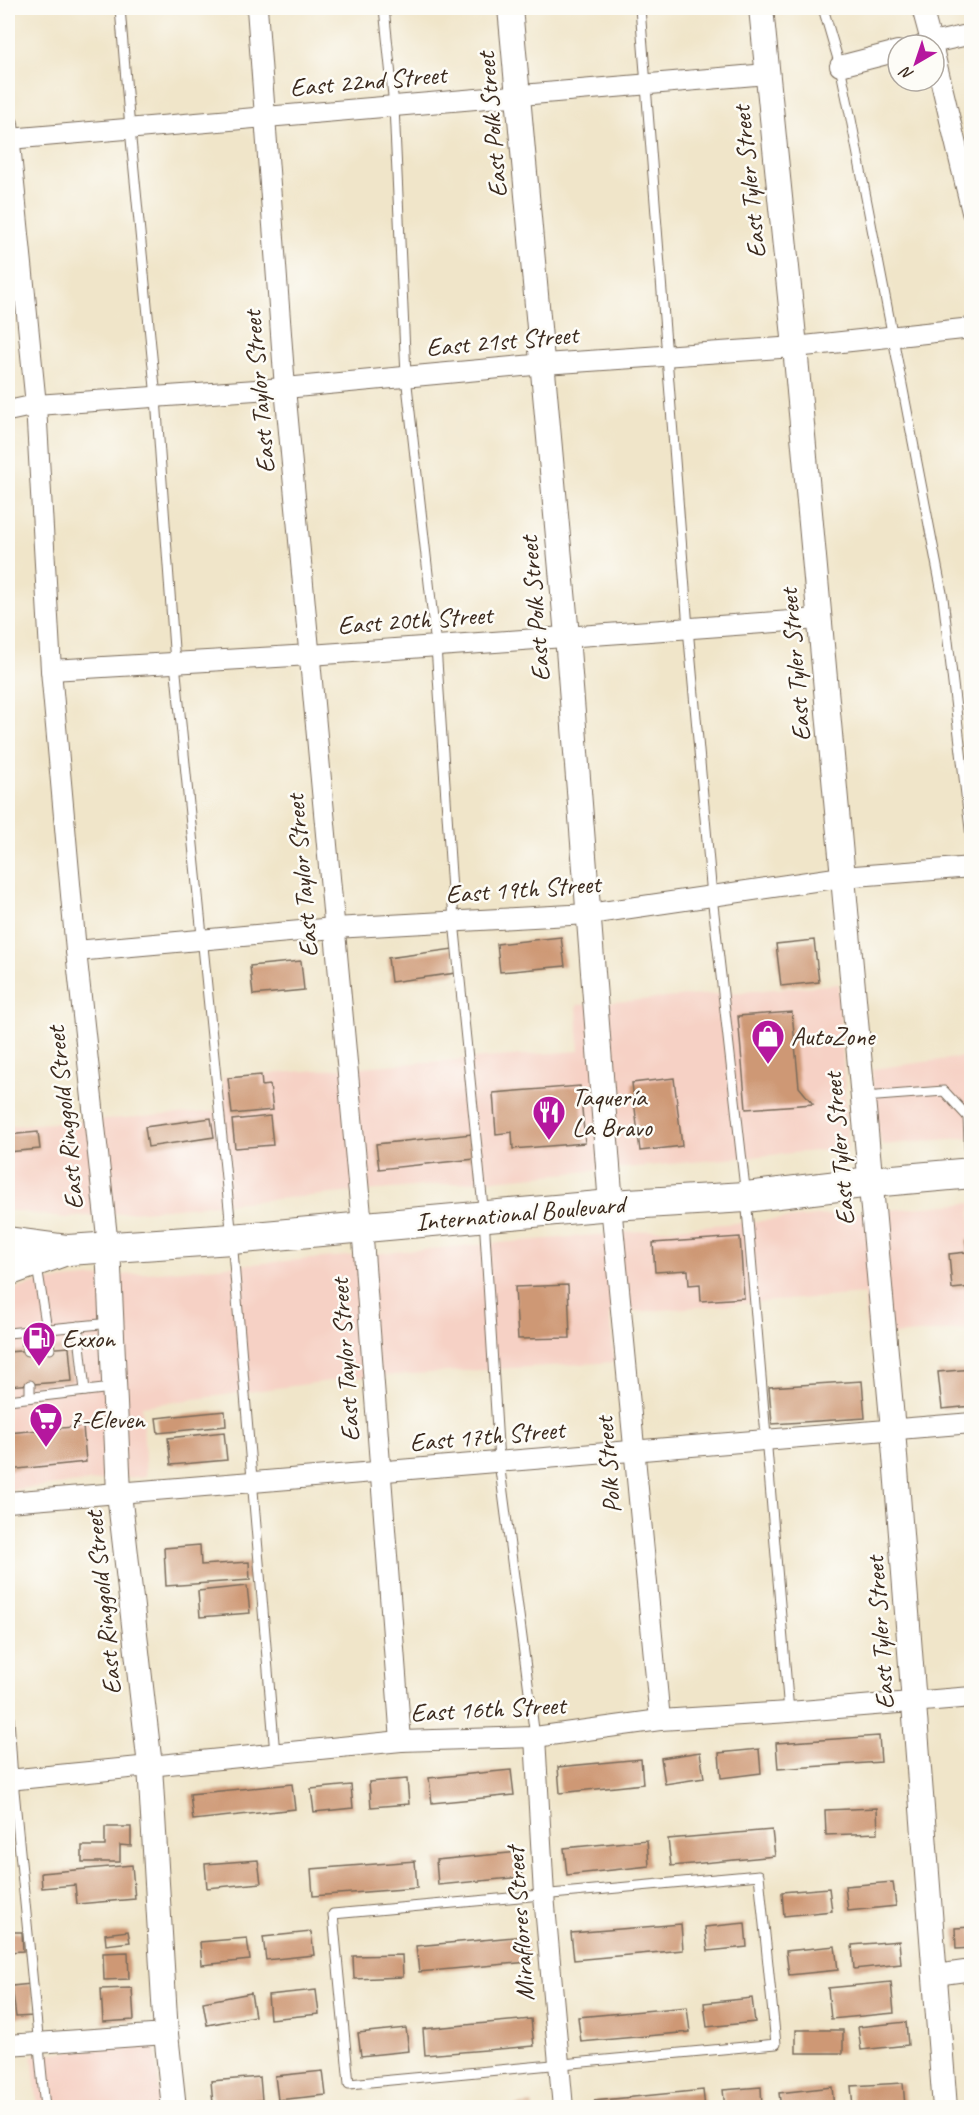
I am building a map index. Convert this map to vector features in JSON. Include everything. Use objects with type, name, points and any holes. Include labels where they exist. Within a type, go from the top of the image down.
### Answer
[{"type":"main road","name":"International Boulevard","points":[[8,1271],[68,1250],[232,1239],[362,1226],[746,1197],[971,1173]]},
{"type":"main road","name":"International Boulevard","points":[[8,1242],[68,1250]]},
{"type":"street","name":"East Taylor Street","points":[[257,8],[285,388],[362,1226],[401,1741]]},
{"type":"street","name":"East Polk Street","points":[[510,8],[544,363],[611,1206]]},
{"type":"street","name":"East Tyler Street","points":[[761,8],[795,347],[893,1430],[945,2108]]},
{"type":"street","points":[[922,8],[927,33]]},
{"type":"street","points":[[946,41],[972,34]]},
{"type":"street","points":[[840,66],[886,54]]},
{"type":"street","name":"East 22nd Street","points":[[8,131],[130,129],[767,74]]},
{"type":"street","points":[[942,93],[972,212]]},
{"type":"street","name":"East Ringgold Street","points":[[8,131],[36,405],[51,670],[76,951],[108,1246],[119,1493],[150,1766],[166,2034],[174,2108]]},
{"type":"street","name":"East 21st Street","points":[[8,411],[36,405],[285,388],[544,363],[795,347],[972,328]]},
{"type":"street","name":"East 20th Street","points":[[51,670],[310,655],[819,619]]},
{"type":"street","name":"East 19th Street","points":[[76,951],[334,928],[588,914],[842,877],[972,867]]},
{"type":"street","name":"Polk Street","points":[[611,1206],[660,1720]]},
{"type":"street","name":"East 17th Street","points":[[8,1502],[972,1423]]},
{"type":"street","name":"East 16th Street","points":[[10,1780],[401,1741],[535,1737],[660,1720],[972,1697]]},
{"type":"street","name":"Miraflores Street","points":[[535,1737],[544,1895],[563,2108]]},
{"type":"street","points":[[936,1974],[972,1970]]},
{"type":"street","points":[[8,2045],[166,2034]]},
{"type":"lane","points":[[120,8],[156,398],[175,663],[232,1239],[274,1754]]},
{"type":"lane","points":[[384,8],[394,106],[406,376],[436,646],[454,921],[484,1217],[499,1462],[535,1737]]},
{"type":"lane","points":[[640,8],[688,628],[712,896],[746,1197],[789,1712]]},
{"type":"lane","points":[[823,8],[840,66],[943,598],[972,846]]},
{"type":"lane","points":[[863,1097],[944,1091],[968,1117],[971,1173]]},
{"type":"lane","points":[[36,1260],[50,1349]]},
{"type":"lane","points":[[8,1333],[111,1323]]},
{"type":"lane","points":[[78,1326],[85,1391]]},
{"type":"lane","points":[[26,1331],[27,1351]]},
{"type":"lane","points":[[54,1382],[55,1394]]},
{"type":"lane","points":[[30,1384],[30,1397]]},
{"type":"lane","points":[[8,1387],[8,1400],[114,1387]]},
{"type":"lane","points":[[8,1703],[10,1780],[45,2108]]},
{"type":"lane","points":[[759,1875],[776,2044],[559,2064],[350,2084],[333,1914],[759,1875]]},
{"type":"shaded area","points":[[938,8],[971,8],[971,9],[940,17]]},
{"type":"shaded area","points":[[839,984],[848,1148],[64,1218],[8,1210],[8,1126],[224,1111],[223,1077],[579,1051],[577,1005]]},
{"type":"shaded area","points":[[971,1056],[971,1137],[882,1145],[874,1118],[872,1069]]},
{"type":"shaded area","points":[[971,1203],[971,1329],[867,1337],[864,1294],[609,1314],[615,1362],[360,1377],[142,1406],[146,1476],[8,1490],[8,1291],[41,1282]]},
{"type":"shaded area","points":[[155,2044],[161,2107],[38,2107],[32,2055]]},
{"type":"building","points":[[561,937],[565,966],[500,972],[497,944]]},
{"type":"building","points":[[814,940],[819,982],[781,986],[776,944]]},
{"type":"building","points":[[453,949],[456,973],[391,982],[388,958]]},
{"type":"building","points":[[301,961],[304,990],[253,995],[250,966]]},
{"type":"building","points":[[792,1012],[799,1087],[813,1104],[746,1109],[738,1016]]},
{"type":"building","points":[[261,1075],[262,1086],[270,1085],[273,1110],[232,1114],[228,1078]]},
{"type":"building","points":[[674,1078],[682,1146],[640,1151],[632,1083]]},
{"type":"building","points":[[580,1086],[585,1143],[513,1149],[512,1132],[496,1134],[493,1093]]},
{"type":"building","points":[[270,1116],[273,1145],[235,1148],[232,1120]]},
{"type":"building","points":[[211,1118],[214,1137],[148,1147],[145,1127]]},
{"type":"building","points":[[38,1132],[40,1149],[8,1152],[8,1135]]},
{"type":"building","points":[[472,1134],[475,1159],[379,1169],[376,1144]]},
{"type":"building","points":[[740,1237],[744,1298],[701,1301],[700,1284],[689,1285],[688,1270],[655,1272],[653,1243]]},
{"type":"building","points":[[972,1239],[972,1287],[952,1289],[949,1254],[967,1252],[966,1240]]},
{"type":"building","points":[[568,1285],[570,1338],[518,1339],[515,1287]]},
{"type":"building","name":"Exxon","points":[[69,1347],[72,1381],[8,1386],[8,1352]]},
{"type":"building","points":[[972,1369],[972,1406],[942,1409],[938,1372]]},
{"type":"building","points":[[862,1381],[865,1418],[772,1424],[769,1387]]},
{"type":"building","points":[[225,1411],[226,1426],[158,1433],[156,1418]]},
{"type":"building","name":"7-Eleven","points":[[83,1426],[86,1462],[8,1470],[8,1433]]},
{"type":"building","points":[[224,1432],[227,1460],[171,1465],[168,1438]]},
{"type":"building","points":[[200,1545],[201,1565],[249,1562],[250,1580],[166,1586],[164,1548]]},
{"type":"building","points":[[247,1586],[250,1613],[200,1617],[198,1591]]},
{"type":"building","points":[[879,1736],[881,1762],[778,1769],[776,1743]]},
{"type":"building","points":[[759,1749],[761,1773],[721,1778],[719,1753]]},
{"type":"building","points":[[700,1752],[704,1778],[665,1784],[661,1758]]},
{"type":"building","points":[[641,1759],[643,1784],[560,1793],[558,1767]]},
{"type":"building","points":[[511,1770],[514,1795],[432,1803],[429,1778]]},
{"type":"building","points":[[407,1779],[409,1804],[371,1807],[369,1782]]},
{"type":"building","points":[[292,1784],[295,1809],[193,1820],[190,1794]]},
{"type":"building","points":[[351,1785],[353,1808],[314,1812],[311,1789]]},
{"type":"building","points":[[877,1808],[878,1833],[826,1835],[825,1810]]},
{"type":"building","points":[[105,1827],[131,1827],[131,1846],[120,1845],[120,1862],[82,1862],[82,1846],[105,1846]]},
{"type":"building","points":[[772,1830],[775,1856],[671,1866],[668,1839]]},
{"type":"building","points":[[647,1840],[649,1866],[567,1875],[564,1848]]},
{"type":"building","points":[[519,1852],[522,1877],[438,1885],[436,1860]]},
{"type":"building","points":[[258,1860],[261,1883],[207,1888],[205,1864]]},
{"type":"building","points":[[415,1861],[417,1888],[313,1896],[311,1869]]},
{"type":"building","points":[[132,1865],[135,1899],[77,1904],[75,1885],[42,1888],[41,1873]]},
{"type":"building","points":[[893,1882],[896,1906],[848,1911],[845,1886]]},
{"type":"building","points":[[829,1888],[832,1911],[784,1916],[782,1892]]},
{"type":"building","points":[[745,1923],[747,1947],[708,1951],[705,1927]]},
{"type":"building","points":[[681,1924],[683,1950],[574,1960],[571,1933]]},
{"type":"building","points":[[972,1927],[972,1948],[956,1949],[955,1928]]},
{"type":"building","points":[[128,1931],[130,1942],[106,1945],[105,1934]]},
{"type":"building","points":[[8,1932],[22,1932],[23,1951],[8,1952]]},
{"type":"building","points":[[311,1932],[314,1955],[266,1960],[263,1937]]},
{"type":"building","points":[[526,1936],[529,1962],[419,1972],[416,1946]]},
{"type":"building","points":[[247,1938],[250,1960],[202,1965],[200,1942]]},
{"type":"building","points":[[899,1941],[901,1964],[854,1969],[852,1945]]},
{"type":"building","points":[[835,1946],[838,1970],[789,1975],[786,1951]]},
{"type":"building","points":[[128,1952],[129,1979],[104,1980],[103,1953]]},
{"type":"building","points":[[402,1955],[403,1977],[354,1979],[353,1956]]},
{"type":"building","points":[[891,1982],[894,2013],[831,2019],[828,1988]]},
{"type":"building","points":[[31,1984],[34,2016],[16,2017],[12,1986]]},
{"type":"building","points":[[132,1988],[134,2020],[103,2022],[101,1989]]},
{"type":"building","points":[[316,1990],[319,2014],[270,2019],[268,1995]]},
{"type":"building","points":[[251,1993],[255,2016],[207,2025],[203,2002]]},
{"type":"building","points":[[752,1998],[755,2022],[707,2027],[704,2003]]},
{"type":"building","points":[[687,2007],[690,2032],[581,2042],[578,2017]]},
{"type":"building","points":[[531,2019],[534,2046],[425,2055],[423,2029]]},
{"type":"building","points":[[906,2022],[908,2045],[861,2050],[858,2027]]},
{"type":"building","points":[[406,2028],[409,2051],[361,2056],[358,2033]]},
{"type":"building","points":[[796,2030],[843,2030],[843,2053],[796,2053]]},
{"type":"building","points":[[323,2071],[326,2095],[278,2100],[275,2076]]},
{"type":"building","points":[[260,2077],[262,2100],[213,2104],[211,2081]]},
{"type":"building","points":[[903,2083],[905,2106],[853,2108],[851,2086]]},
{"type":"building","points":[[761,2087],[762,2108],[725,2108],[723,2090]]},
{"type":"building","points":[[832,2087],[834,2108],[781,2108],[779,2093]]},
{"type":"building","points":[[703,2090],[705,2108],[595,2108],[594,2101]]},
{"type":"building","points":[[532,2104],[533,2108],[515,2108],[515,2106]]},
{"type":"place","name":"AutoZone","points":[[768,1065]]},
{"type":"place","name":"Taquería La Bravo","points":[[549,1141]]},
{"type":"place","name":"Exxon","points":[[39,1367]]},
{"type":"place","name":"7-Eleven","points":[[46,1448]]}]
